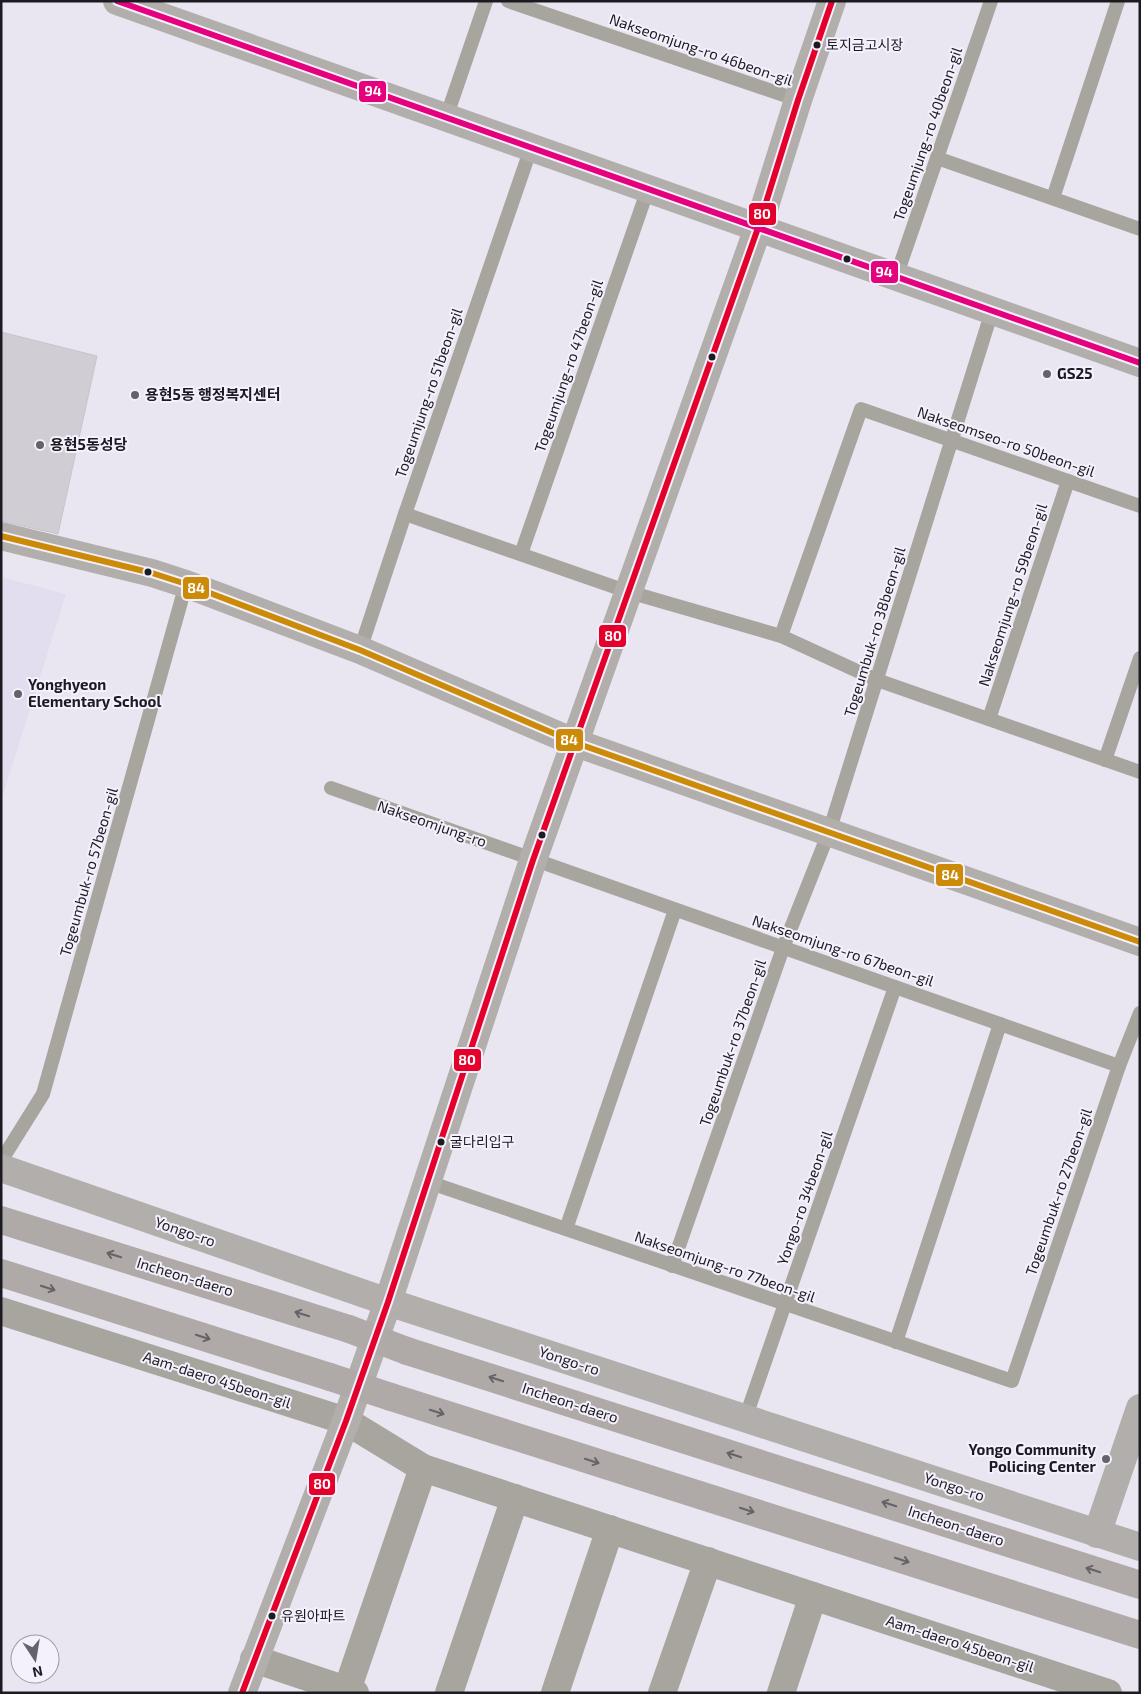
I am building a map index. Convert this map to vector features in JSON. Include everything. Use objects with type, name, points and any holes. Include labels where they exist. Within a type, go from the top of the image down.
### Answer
[{"type":"highway","name":"Incheon-daero","points":[[1,1220],[349,1329],[407,1351],[1140,1585]]},
{"type":"highway","points":[[1,1273],[1140,1635]]},
{"type":"street","points":[[117,1],[1140,363]]},
{"type":"street","points":[[242,1693],[346,1421],[388,1302],[533,860],[758,228],[798,100],[832,1]]},
{"type":"street","points":[[1,536],[152,573],[186,584],[360,650],[576,743],[1140,942]]},
{"type":"street","name":"Yongo-ro","points":[[1,1168],[388,1302],[1140,1547]]},
{"type":"street","name":"Aam-daero 45beon-gil","points":[[1,1311],[346,1421],[423,1468],[813,1596],[1044,1683],[1108,1693]]},
{"type":"street","points":[[1096,1534],[1140,1408]]},
{"type":"street","points":[[254,1659],[349,1692],[423,1468]]},
{"type":"street","points":[[449,1693],[515,1498]]},
{"type":"street","points":[[556,1693],[610,1529]]},
{"type":"street","points":[[662,1693],[708,1561]]},
{"type":"street","points":[[781,1693],[813,1596]]},
{"type":"lane","points":[[446,118],[486,1]]},
{"type":"lane","name":"Nakseomjung-ro 46beon-gil","points":[[508,1],[798,100]]},
{"type":"lane","name":"Togeumjung-ro 40beon-gil","points":[[896,277],[991,1]]},
{"type":"lane","points":[[1053,198],[1118,1]]},
{"type":"lane","name":"Togeumjung-ro 51beon-gil","points":[[360,650],[531,148]]},
{"type":"lane","points":[[937,158],[1140,228]]},
{"type":"lane","name":"Togeumjung-ro 47beon-gil","points":[[521,554],[648,189]]},
{"type":"lane","name":"Togeumbuk-ro 38beon-gil","points":[[829,832],[992,311]]},
{"type":"lane","name":"Nakseomseo-ro 50beon-gil","points":[[781,636],[861,409],[1140,506]]},
{"type":"lane","name":"Nakseomjung-ro 59beon-gil","points":[[989,719],[1068,481]]},
{"type":"lane","points":[[405,514],[629,592],[781,636],[877,680],[1140,772]]},
{"type":"lane","name":"Togeumbuk-ro 57beon-gil","points":[[1,1161],[43,1094],[186,584]]},
{"type":"lane","points":[[1105,760],[1140,658]]},
{"type":"lane","name":"Nakseomjung-ro","points":[[331,788],[533,860]]},
{"type":"lane","name":"Togeumbuk-ro 37beon-gil","points":[[672,1266],[783,948],[829,832]]},
{"type":"lane","name":"Nakseomjung-ro 67beon-gil","points":[[533,860],[1119,1066]]},
{"type":"lane","points":[[566,1229],[675,910]]},
{"type":"lane","name":"Yongo-ro 34beon-gil","points":[[745,1419],[895,987]]},
{"type":"lane","name":"Togeumbuk-ro 27beon-gil","points":[[1012,1381],[1119,1066],[1140,1013]]},
{"type":"lane","points":[[896,1342],[1000,1024]]},
{"type":"lane","name":"Nakseomjung-ro 77beon-gil","points":[[428,1182],[1012,1381]]},
{"type":"shaded area","name":"Yonghyeon Elementary School","points":[[1,577],[66,594],[3,795],[1,794]]},
{"type":"building","name":"용현5동성당","points":[[1,332],[97,356],[58,534],[1,521]]},
{"type":"transit line","name":"94","points":[[117,1],[1140,363]]},
{"type":"transit line","name":"80","points":[[242,1693],[346,1421],[388,1302],[533,860],[758,228],[798,100],[832,1]]},
{"type":"transit line","name":"84","points":[[1,536],[152,573],[186,584],[360,650],[576,743],[1140,942]]},
{"type":"place","name":"토지금고시장","points":[[817,45]]},
{"type":"place","name":"GS25","points":[[1047,374]]},
{"type":"place","name":"용현5동 행정복지센터","points":[[135,395]]},
{"type":"place","name":"용현5동성당","points":[[40,445]]},
{"type":"place","name":"Yonghyeon Elementary School","points":[[18,694]]},
{"type":"place","name":"굴다리입구","points":[[441,1142]]},
{"type":"place","name":"Yongo Community Policing Center","points":[[1106,1459]]},
{"type":"place","name":"유원아파트","points":[[272,1616]]}]
